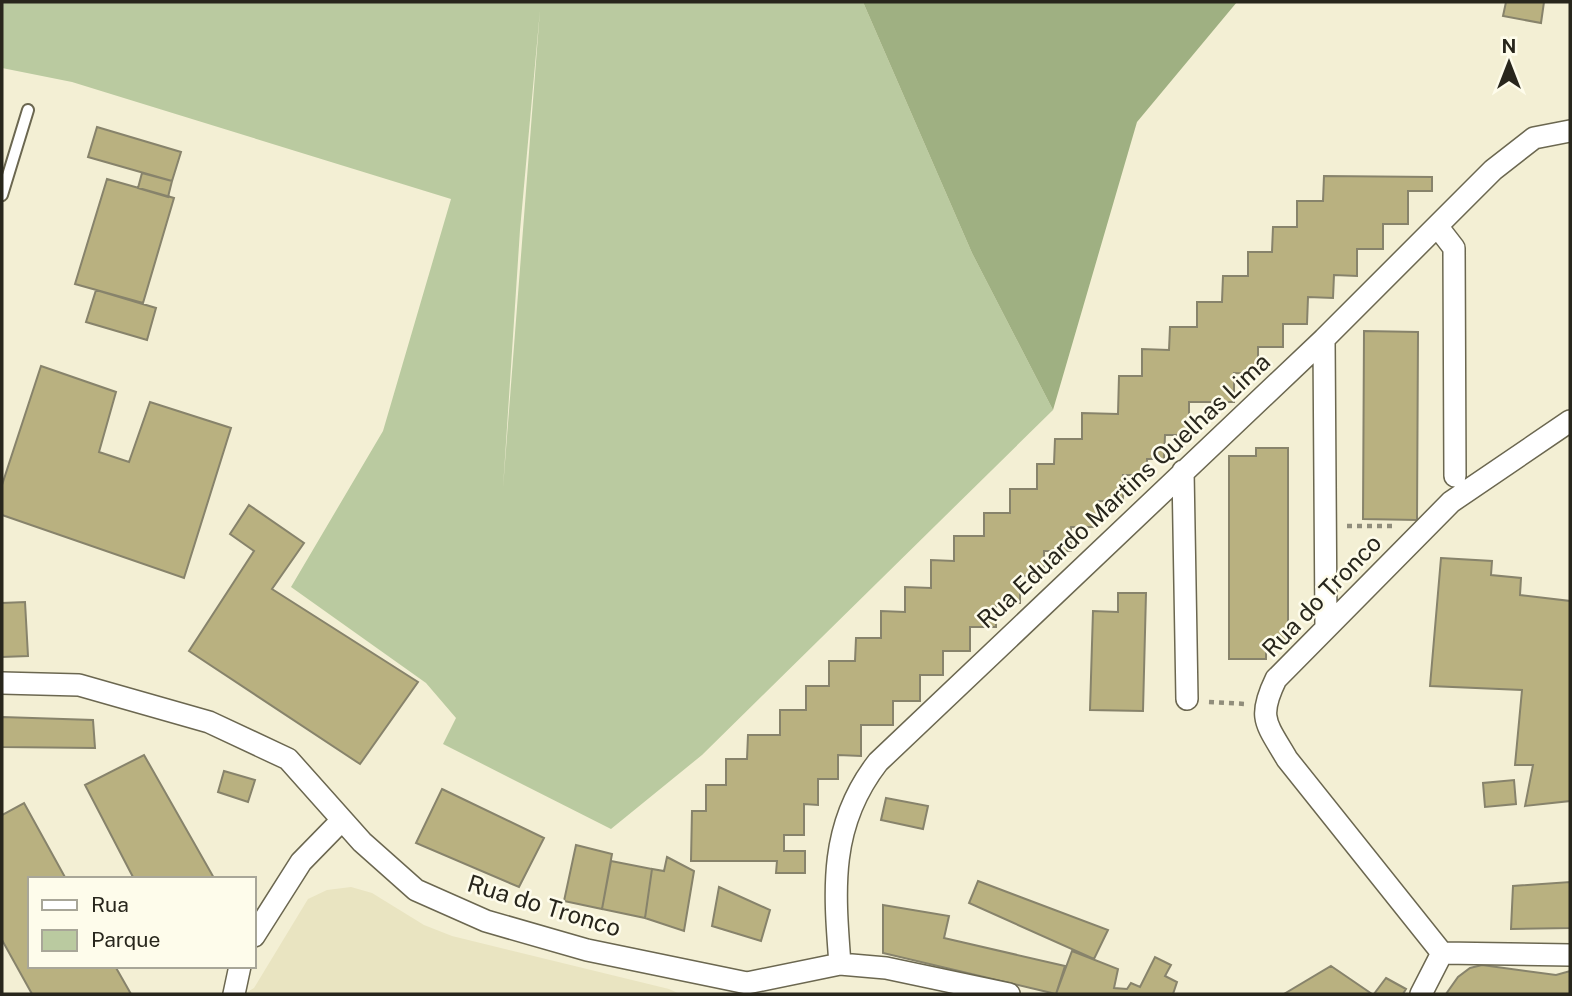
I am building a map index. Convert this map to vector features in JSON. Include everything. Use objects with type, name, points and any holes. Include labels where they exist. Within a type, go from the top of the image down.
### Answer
[{"type":"street","name":"Rua Eduardo Martins Quelhas Lima","points":[[840,964],[838,856],[845,820],[858,787],[878,762],[1324,339],[1493,170],[1534,138],[1570,131]]},
{"type":"street","points":[[1437,226],[1454,248],[1455,476]]},
{"type":"street","points":[[1324,339],[1326,626]]},
{"type":"street","name":"Rua do Tronco","points":[[1264,704],[1276,679],[1451,502],[1570,421]]},
{"type":"street","points":[[1183,471],[1187,699]]},
{"type":"street","name":"Rua do Tronco","points":[[2,683],[79,685],[209,722],[288,759],[362,842],[416,890],[486,921],[587,950],[748,989],[840,964],[886,968],[1009,994]]},
{"type":"street","points":[[1264,704],[1266,724],[1287,759],[1442,953]]},
{"type":"street","points":[[256,933],[301,862],[342,820]]},
{"type":"street","points":[[1442,953],[1570,955]]},
{"type":"street","points":[[1421,994],[1442,953]]},
{"type":"street","points":[[234,994],[240,968]]},
{"type":"lane","points":[[2,195],[28,110]]},
{"type":"path","points":[[1325,526],[1427,526]]},
{"type":"path","points":[[1187,699],[1264,704]]},
{"type":"shaded area","points":[[351,887],[372,893],[424,925],[452,936],[669,989],[680,994],[244,994],[254,988],[308,899],[327,890]]},
{"type":"green space","points":[[2,2],[863,2],[972,253],[1053,410],[702,755],[611,829],[443,744],[456,718],[426,683],[291,587],[383,431],[451,199],[72,82],[2,68]],"holes":[[[540,10],[503,488],[520,230]]]},
{"type":"green space","points":[[863,2],[1237,2],[1137,122],[1053,410],[972,253]]},
{"type":"building","points":[[1506,2],[1544,2],[1541,23],[1503,16]]},
{"type":"building","points":[[97,127],[181,152],[172,181],[88,157]]},
{"type":"building","points":[[142,173],[172,181],[168,197],[138,188]]},
{"type":"building","points":[[1324,176],[1432,177],[1432,191],[1408,191],[1408,224],[1383,224],[1383,249],[1357,249],[1357,276],[1334,275],[1333,298],[1308,297],[1307,324],[1283,324],[1283,347],[1258,347],[1258,374],[1234,373],[1234,402],[1189,402],[1189,435],[1165,435],[1164,459],[1147,459],[1147,475],[1123,475],[1123,501],[1098,501],[1098,527],[1071,527],[1071,551],[1044,551],[1044,576],[1020,576],[1020,603],[996,603],[996,627],[970,627],[970,651],[943,651],[943,675],[920,675],[920,701],[893,701],[893,725],[861,725],[861,756],[838,755],[838,779],[818,779],[818,805],[804,804],[804,835],[784,835],[784,851],[805,851],[805,873],[776,873],[777,861],[691,861],[692,811],[706,811],[706,785],[726,785],[726,759],[747,759],[748,735],[780,735],[780,710],[806,710],[806,686],[829,686],[829,661],[855,661],[856,638],[881,638],[881,611],[905,612],[905,587],[931,588],[931,560],[954,561],[954,536],[984,536],[984,513],[1010,513],[1010,489],[1037,489],[1037,464],[1054,464],[1055,439],[1082,439],[1082,413],[1118,414],[1119,376],[1142,376],[1142,349],[1169,350],[1170,327],[1197,327],[1197,302],[1222,302],[1223,276],[1248,276],[1248,252],[1272,252],[1273,227],[1297,227],[1297,201],[1323,201]]},
{"type":"building","points":[[107,179],[174,198],[143,303],[75,284]]},
{"type":"building","points":[[96,290],[156,308],[147,340],[86,322]]},
{"type":"building","points":[[1364,331],[1418,332],[1417,520],[1363,519]]},
{"type":"building","points":[[41,366],[116,392],[99,452],[129,462],[150,402],[231,428],[184,578],[2,515],[2,485]]},
{"type":"building","points":[[1256,448],[1288,448],[1288,641],[1266,641],[1266,659],[1229,659],[1229,456],[1256,456]]},
{"type":"building","points":[[249,505],[304,543],[272,589],[418,682],[360,764],[189,651],[254,551],[230,534]]},
{"type":"building","points":[[1441,558],[1492,561],[1491,575],[1521,578],[1520,595],[1570,601],[1570,801],[1525,806],[1533,765],[1515,765],[1522,690],[1430,686]]},
{"type":"building","points":[[1118,593],[1146,593],[1143,711],[1090,710],[1093,611],[1118,612]]},
{"type":"building","points":[[25,602],[28,656],[2,657],[2,603]]},
{"type":"building","points":[[2,717],[93,720],[95,748],[2,747]]},
{"type":"building","points":[[144,755],[213,877],[133,877],[85,785]]},
{"type":"building","points":[[224,771],[255,780],[248,802],[218,792]]},
{"type":"building","points":[[1514,780],[1516,804],[1485,807],[1483,783]]},
{"type":"building","points":[[442,789],[544,838],[519,887],[416,843]]},
{"type":"building","points":[[886,798],[928,806],[923,829],[881,820]]},
{"type":"building","points":[[24,803],[65,877],[28,877],[28,968],[116,968],[131,994],[32,994],[2,940],[2,815]]},
{"type":"building","points":[[576,845],[612,854],[602,909],[564,901]]},
{"type":"building","points":[[667,857],[694,871],[684,931],[645,918],[652,869],[664,871]]},
{"type":"building","points":[[611,861],[652,869],[645,918],[602,909]]},
{"type":"building","points":[[978,881],[1108,930],[1094,959],[969,903]]},
{"type":"building","points":[[1570,882],[1570,928],[1511,929],[1513,886]]},
{"type":"building","points":[[719,887],[770,910],[761,941],[712,926]]},
{"type":"building","points":[[883,905],[949,916],[944,938],[1065,966],[1056,994],[883,953]]},
{"type":"building","points":[[1072,951],[1118,969],[1114,988],[1127,989],[1131,983],[1140,987],[1155,957],[1171,965],[1165,976],[1177,982],[1173,994],[1056,994]]},
{"type":"building","points":[[1482,965],[1556,975],[1570,971],[1570,994],[1446,994],[1458,977],[1470,968]]},
{"type":"building","points":[[1331,966],[1372,994],[1284,994]]},
{"type":"building","points":[[1386,978],[1406,989],[1403,994],[1374,994]]}]
